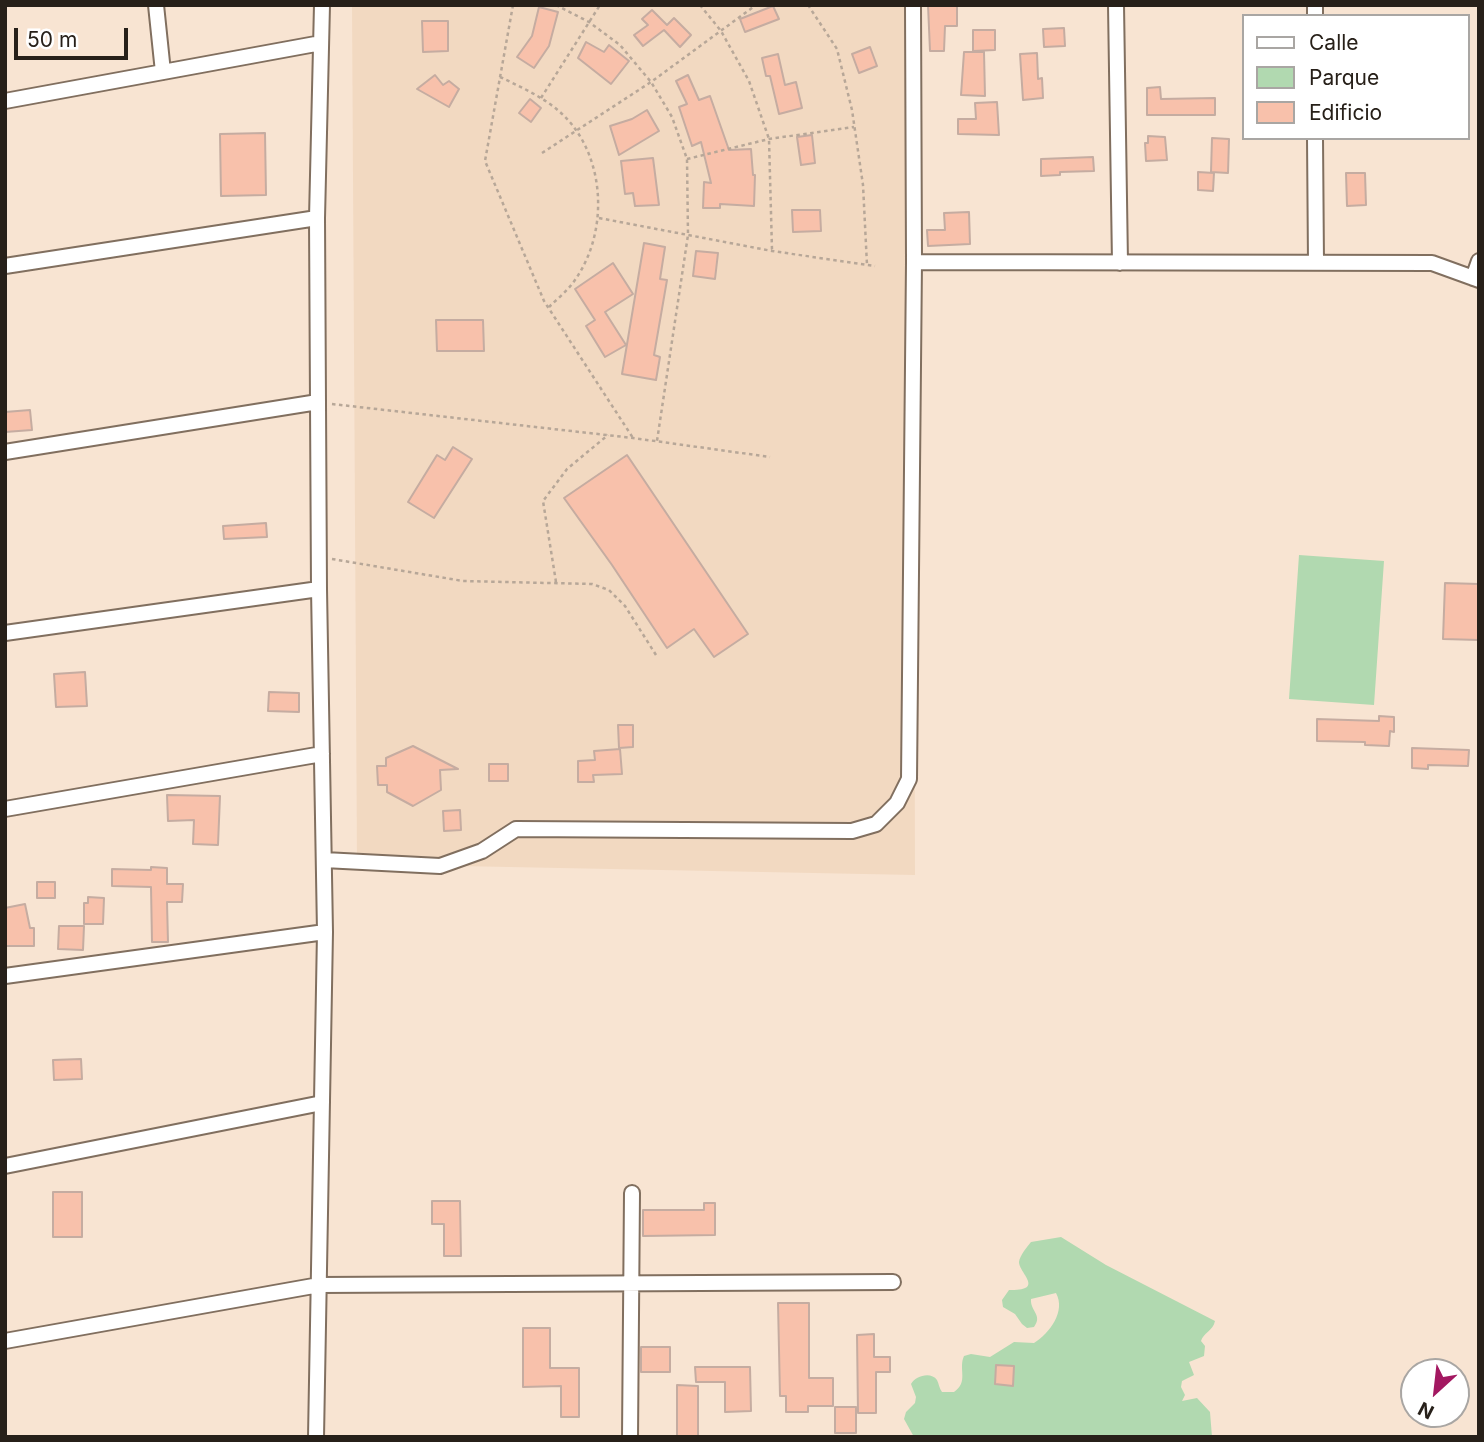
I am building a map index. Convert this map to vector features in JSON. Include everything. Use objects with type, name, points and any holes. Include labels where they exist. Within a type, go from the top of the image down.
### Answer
[{"type":"street","points":[[156,5],[163,72]]},
{"type":"street","points":[[316,1437],[325,932],[319,589],[317,218],[322,5]]},
{"type":"street","points":[[324,860],[440,866],[482,851],[516,829],[852,831],[876,824],[897,803],[909,779],[914,262],[913,5]]},
{"type":"street","points":[[1116,5],[1120,263]]},
{"type":"street","points":[[5,101],[321,43]]},
{"type":"street","points":[[1315,140],[1316,263]]},
{"type":"street","points":[[5,266],[317,218]]},
{"type":"street","points":[[914,262],[1432,263],[1476,279],[1479,261]]},
{"type":"street","points":[[5,452],[318,402]]},
{"type":"street","points":[[5,633],[319,589]]},
{"type":"street","points":[[5,809],[322,754]]},
{"type":"street","points":[[5,976],[325,932]]},
{"type":"street","points":[[5,1166],[322,1103]]},
{"type":"street","points":[[629,1437],[632,1193]]},
{"type":"street","points":[[5,1341],[318,1285],[893,1282]]},
{"type":"path","points":[[513,5],[485,160],[548,307],[633,438]]},
{"type":"path","points":[[556,5],[589,22],[620,45],[651,82],[671,117],[687,159],[688,235],[657,441]]},
{"type":"path","points":[[541,98],[600,5]]},
{"type":"path","points":[[700,5],[721,31],[749,81],[769,139],[772,251]]},
{"type":"path","points":[[542,153],[651,82],[756,5]]},
{"type":"path","points":[[808,5],[837,49],[863,185],[867,265]]},
{"type":"path","points":[[500,77],[541,98],[561,112],[577,130],[592,163],[598,192],[599,218],[587,256],[572,284],[548,307]]},
{"type":"path","points":[[687,159],[769,139],[854,127]]},
{"type":"path","points":[[599,218],[772,251],[875,266]]},
{"type":"path","points":[[318,402],[633,438],[770,457]]},
{"type":"path","points":[[556,583],[542,501],[567,469],[608,435]]},
{"type":"path","points":[[319,556],[463,581],[592,584],[609,590],[625,606],[656,656]]},
{"type":"shaded area","points":[[352,5],[913,5],[915,875],[357,864]]},
{"type":"green space","points":[[1299,555],[1384,561],[1374,705],[1289,699]]},
{"type":"green space","points":[[1061,1237],[1106,1265],[1215,1321],[1201,1341],[1205,1346],[1204,1356],[1189,1362],[1194,1375],[1182,1381],[1181,1387],[1185,1395],[1182,1401],[1197,1398],[1210,1412],[1212,1437],[914,1437],[904,1419],[906,1412],[915,1403],[916,1397],[911,1384],[916,1379],[923,1376],[934,1377],[942,1392],[954,1392],[961,1384],[964,1356],[971,1354],[990,1357],[1014,1342],[1034,1343],[1051,1328],[1059,1307],[1056,1293],[1031,1299],[1037,1319],[1034,1327],[1027,1328],[1015,1314],[1003,1307],[1002,1300],[1009,1290],[1020,1290],[1028,1284],[1019,1262],[1031,1242]]},
{"type":"building","points":[[928,5],[957,5],[957,26],[945,26],[944,51],[930,51]]},
{"type":"building","points":[[773,6],[779,19],[745,32],[740,19]]},
{"type":"building","points":[[539,7],[558,12],[549,46],[534,68],[517,57],[532,36]]},
{"type":"building","points":[[652,10],[667,25],[674,18],[691,35],[680,47],[664,30],[643,46],[634,35],[648,25],[642,19]]},
{"type":"building","points":[[422,21],[448,21],[448,51],[423,52]]},
{"type":"building","points":[[1064,28],[1065,46],[1044,47],[1043,29]]},
{"type":"building","points":[[973,30],[995,30],[995,50],[973,51]]},
{"type":"building","points":[[586,42],[604,52],[609,45],[629,61],[611,84],[578,58]]},
{"type":"building","points":[[870,47],[877,66],[859,73],[852,54]]},
{"type":"building","points":[[964,52],[984,52],[985,96],[961,95]]},
{"type":"building","points":[[1037,53],[1038,79],[1042,78],[1043,98],[1023,100],[1020,54]]},
{"type":"building","points":[[778,54],[785,85],[796,82],[802,108],[779,114],[770,76],[766,76],[762,58]]},
{"type":"building","points":[[435,75],[443,85],[449,81],[459,89],[449,107],[417,89]]},
{"type":"building","points":[[688,75],[699,100],[710,96],[729,150],[751,149],[755,175],[754,206],[720,204],[720,208],[703,208],[704,182],[711,183],[701,142],[692,146],[679,107],[687,104],[676,81]]},
{"type":"building","points":[[1160,87],[1161,99],[1215,98],[1215,115],[1147,115],[1147,88]]},
{"type":"building","points":[[530,99],[541,108],[531,122],[519,113]]},
{"type":"building","points":[[997,102],[999,135],[958,134],[958,119],[976,119],[975,103]]},
{"type":"building","points":[[647,110],[659,131],[619,155],[610,126],[632,119]]},
{"type":"building","points":[[265,133],[266,195],[221,196],[220,134]]},
{"type":"building","points":[[812,135],[815,163],[801,165],[797,137]]},
{"type":"building","points":[[1148,136],[1165,137],[1167,160],[1146,161],[1145,143],[1148,143]]},
{"type":"building","points":[[1212,138],[1229,139],[1228,173],[1211,172]]},
{"type":"building","points":[[1093,157],[1094,171],[1060,172],[1060,175],[1041,176],[1041,159]]},
{"type":"building","points":[[653,158],[659,205],[635,206],[633,193],[625,194],[621,161]]},
{"type":"building","points":[[1198,172],[1214,173],[1213,191],[1198,190]]},
{"type":"building","points":[[1346,173],[1365,173],[1366,205],[1347,206]]},
{"type":"building","points":[[792,210],[820,210],[821,231],[793,232]]},
{"type":"building","points":[[969,212],[970,244],[928,246],[927,230],[945,230],[944,213]]},
{"type":"building","points":[[644,243],[665,247],[660,279],[667,280],[654,355],[660,357],[656,380],[622,374]]},
{"type":"building","points":[[696,251],[718,253],[715,279],[693,276]]},
{"type":"building","points":[[613,263],[633,294],[605,312],[626,345],[605,357],[586,326],[595,320],[575,289]]},
{"type":"building","points":[[436,320],[483,320],[484,351],[437,351]]},
{"type":"building","points":[[30,410],[32,430],[5,432],[5,412]]},
{"type":"building","points":[[453,447],[472,459],[434,518],[408,502],[437,455],[445,460]]},
{"type":"building","points":[[627,455],[748,634],[714,657],[694,629],[667,648],[564,498]]},
{"type":"building","points":[[266,523],[267,537],[224,539],[223,526]]},
{"type":"building","points":[[1445,583],[1479,584],[1479,640],[1443,639]]},
{"type":"building","points":[[85,672],[87,706],[56,707],[54,674]]},
{"type":"building","points":[[269,692],[299,693],[299,712],[268,711]]},
{"type":"building","points":[[1379,716],[1394,717],[1394,732],[1390,731],[1389,746],[1365,745],[1365,742],[1317,741],[1317,719],[1379,721]]},
{"type":"building","points":[[618,725],[633,725],[633,747],[619,748]]},
{"type":"building","points":[[413,746],[458,769],[440,770],[441,790],[413,806],[387,792],[387,785],[378,785],[377,766],[386,766],[386,758]]},
{"type":"building","points":[[1412,748],[1469,750],[1468,766],[1428,765],[1428,769],[1412,768]]},
{"type":"building","points":[[620,749],[622,774],[593,775],[594,782],[578,782],[578,761],[595,760],[594,751]]},
{"type":"building","points":[[489,764],[508,764],[508,781],[489,781]]},
{"type":"building","points":[[167,795],[220,796],[218,845],[193,844],[194,820],[168,821]]},
{"type":"building","points":[[460,810],[461,830],[444,831],[443,811]]},
{"type":"building","points":[[151,867],[167,868],[167,884],[183,884],[182,902],[167,902],[168,942],[152,942],[151,887],[112,886],[112,869],[151,870]]},
{"type":"building","points":[[37,882],[55,882],[55,898],[37,898]]},
{"type":"building","points":[[88,897],[104,898],[103,924],[84,924],[84,903],[88,903]]},
{"type":"building","points":[[25,904],[30,928],[34,928],[34,946],[5,946],[5,908]]},
{"type":"building","points":[[59,926],[84,926],[83,950],[58,949]]},
{"type":"building","points":[[81,1059],[82,1079],[54,1080],[53,1060]]},
{"type":"building","points":[[53,1192],[82,1192],[82,1237],[53,1237]]},
{"type":"building","points":[[432,1201],[460,1201],[461,1256],[444,1256],[444,1224],[432,1224]]},
{"type":"building","points":[[704,1203],[715,1203],[715,1235],[643,1236],[643,1210],[704,1210]]},
{"type":"building","points":[[778,1303],[809,1303],[809,1378],[833,1378],[833,1406],[808,1406],[808,1412],[786,1412],[786,1396],[780,1396]]},
{"type":"building","points":[[523,1328],[550,1328],[550,1368],[579,1368],[579,1417],[561,1417],[561,1386],[523,1387]]},
{"type":"building","points":[[874,1334],[874,1357],[890,1357],[890,1372],[876,1372],[876,1413],[858,1413],[857,1335]]},
{"type":"building","points":[[641,1347],[670,1347],[670,1372],[641,1372]]},
{"type":"building","points":[[996,1365],[1014,1366],[1013,1386],[995,1384]]},
{"type":"building","points":[[695,1367],[750,1367],[751,1411],[725,1412],[725,1382],[696,1382]]},
{"type":"building","points":[[677,1385],[698,1386],[698,1436],[677,1436]]},
{"type":"building","points":[[835,1407],[856,1407],[856,1433],[835,1433]]}]
